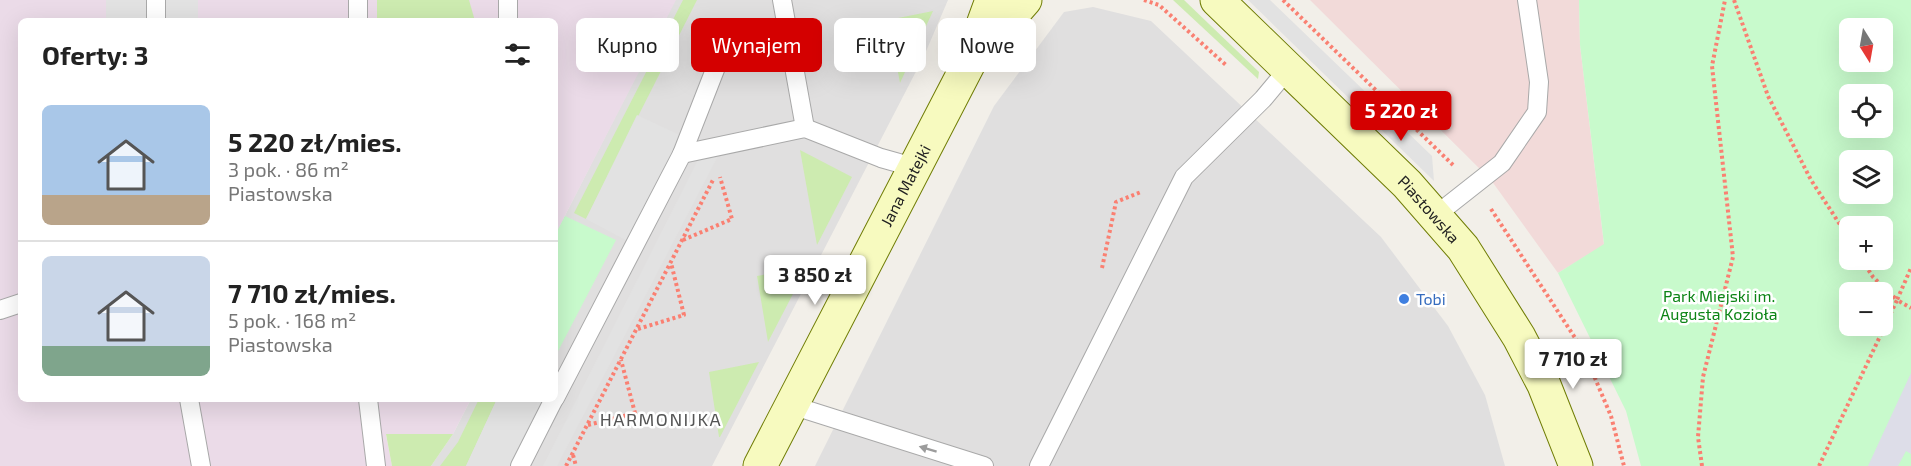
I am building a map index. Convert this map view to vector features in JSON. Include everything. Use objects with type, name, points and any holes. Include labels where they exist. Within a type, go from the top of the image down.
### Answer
[{"type":"street","name":"Jana Matejki","points":[[985,18],[992,0]]},
{"type":"street","name":"Jana Matejki","points":[[1009,18],[1025,0]]},
{"type":"street","name":"Piastowska","points":[[1217,0],[1372,149],[1436,215],[1489,286],[1519,337],[1544,385],[1576,466]]},
{"type":"street","name":"Jana Matejki","points":[[760,466],[964,72]]},
{"type":"lane","points":[[156,0],[156,18]]},
{"type":"lane","points":[[358,0],[358,18]]},
{"type":"lane","points":[[507,18],[508,0]]},
{"type":"lane","points":[[782,0],[785,18]]},
{"type":"lane","points":[[1436,215],[1502,163],[1537,112],[1539,82],[1527,0]]},
{"type":"lane","points":[[1039,466],[1184,177],[1263,99],[1288,69]]},
{"type":"lane","points":[[558,392],[682,154],[714,72]]},
{"type":"lane","points":[[794,72],[805,128]]},
{"type":"lane","points":[[682,154],[805,128],[913,168]]},
{"type":"lane","points":[[0,310],[18,304]]},
{"type":"lane","points":[[190,402],[201,466]]},
{"type":"lane","points":[[368,402],[376,466]]},
{"type":"lane","points":[[520,466],[553,402]]},
{"type":"lane","points":[[791,405],[984,466]]},
{"type":"path","points":[[1144,0],[1159,5],[1263,99]]},
{"type":"path","points":[[1702,466],[1698,437],[1703,377],[1733,257],[1712,66],[1725,0]]},
{"type":"path","points":[[1734,0],[1768,96],[1811,180],[1839,223]]},
{"type":"path","points":[[566,466],[718,170],[732,219],[683,240]]},
{"type":"path","points":[[1101,272],[1116,202],[1133,197],[1176,171],[1184,177]]},
{"type":"path","points":[[637,329],[684,315],[671,263]]},
{"type":"path","points":[[1819,466],[1911,268]]},
{"type":"path","points":[[1868,270],[1897,300],[1911,308]]},
{"type":"path","points":[[1582,350],[1611,416],[1624,466]]},
{"type":"path","points":[[588,425],[635,413],[621,360]]},
{"type":"path","points":[[573,453],[576,466]]},
{"type":"shaded area","points":[[0,0],[676,0],[667,18],[576,18],[576,72],[639,72],[558,229],[558,18],[18,18],[18,402],[469,402],[453,434],[386,435],[392,466],[0,466]]},
{"type":"shaded area","points":[[106,0],[198,0],[198,18],[106,18]]},
{"type":"shaded area","points":[[675,0],[948,0],[940,18],[938,18],[938,23],[926,51],[926,18],[834,18],[834,72],[916,72],[712,466],[431,466],[453,434],[469,402],[558,402],[558,229],[638,72],[679,72],[679,18],[666,18]]},
{"type":"shaded area","points":[[1248,0],[1270,0],[1432,156],[1434,181]]},
{"type":"shaded area","points":[[1310,0],[1579,0],[1580,45],[1604,245],[1558,273],[1491,180]]},
{"type":"shaded area","points":[[1093,7],[1151,21],[1381,237],[1448,326],[1485,395],[1505,466],[815,466],[994,106],[1019,72],[1036,72],[1036,50],[1064,12]]},
{"type":"shaded area","points":[[637,115],[688,139],[635,245],[586,219]]},
{"type":"shaded area","points":[[720,152],[557,466],[543,466],[699,158]]},
{"type":"shaded area","points":[[1911,373],[1911,454],[1906,451],[1898,466],[1868,466]]},
{"type":"shaded area","points":[[496,402],[552,402],[520,466],[466,466]]},
{"type":"green space","points":[[377,0],[469,0],[474,18],[377,18]]},
{"type":"green space","points":[[683,0],[697,0],[679,36],[679,18],[674,18]]},
{"type":"green space","points":[[1173,0],[1184,0],[1259,72],[1258,79]]},
{"type":"green space","name":"Park Miejski im. Augusta Kozioła","points":[[1579,0],[1911,0],[1911,466],[1641,466],[1626,411],[1558,273],[1604,244],[1580,45]]},
{"type":"green space","points":[[933,11],[926,26],[926,18],[898,18]]},
{"type":"green space","points":[[646,72],[661,72],[586,219],[574,213]]},
{"type":"green space","points":[[898,72],[905,72],[900,83]]},
{"type":"green space","points":[[800,150],[852,177],[817,245]]},
{"type":"green space","points":[[565,216],[616,240],[558,351],[558,229]]},
{"type":"green space","points":[[807,267],[768,342],[757,276]]},
{"type":"green space","points":[[759,362],[720,437],[719,437],[709,372]]},
{"type":"green space","points":[[478,402],[496,402],[466,466],[440,466],[458,442]]},
{"type":"green space","points":[[386,434],[453,434],[431,466],[392,466]]},
{"type":"place","name":"Tobi","points":[[1404,299]]},
{"type":"district","name":"HARMONIJKA","points":[[661,420]]}]
